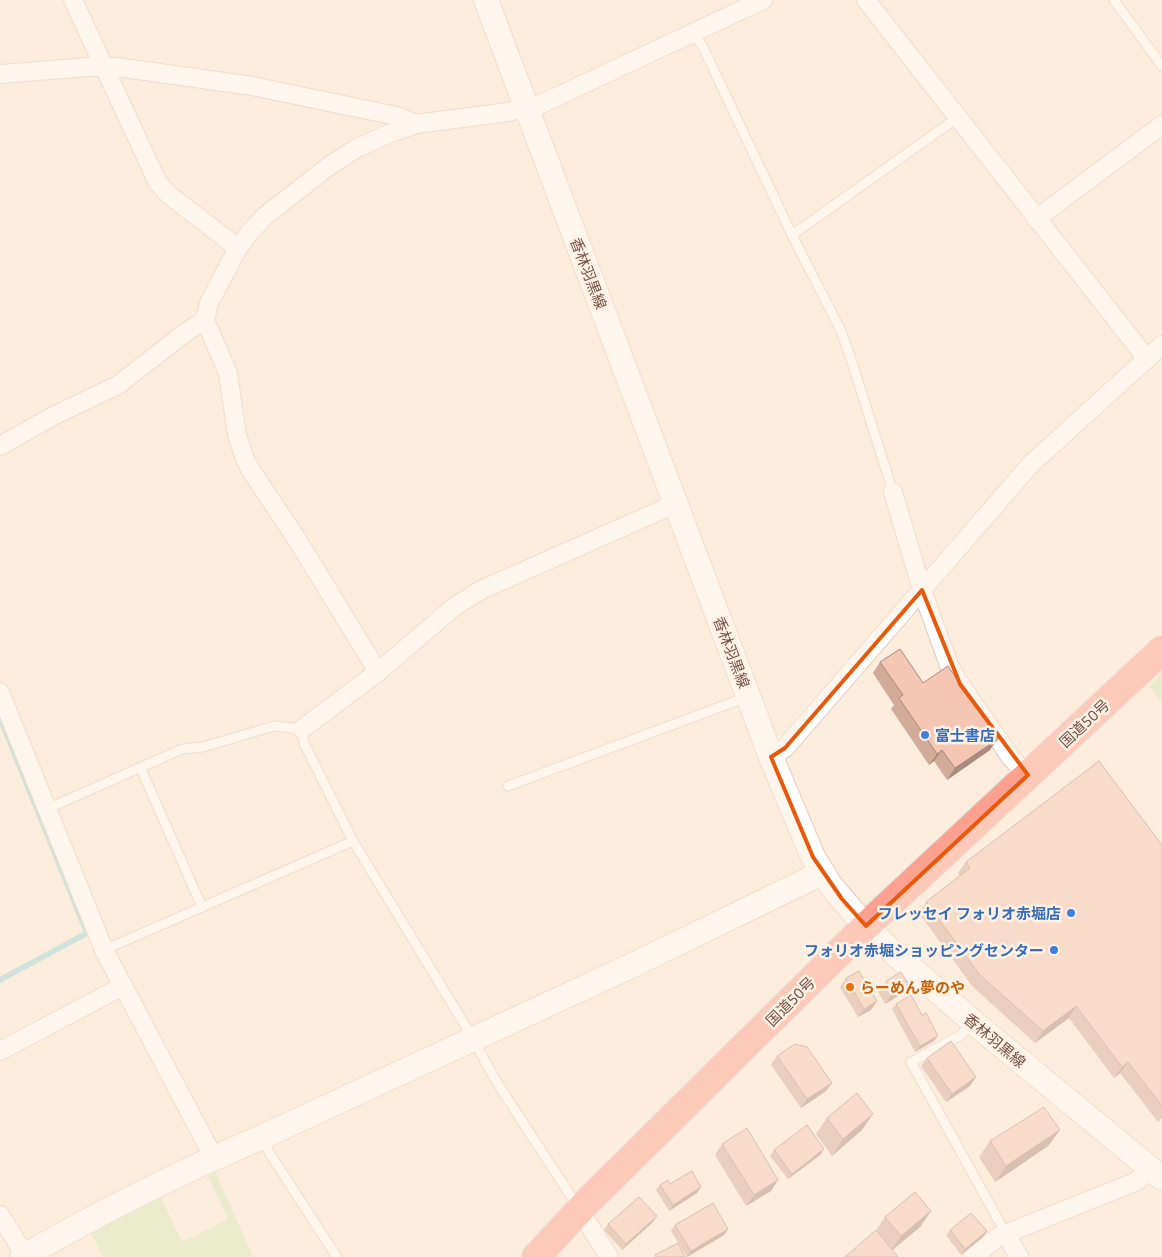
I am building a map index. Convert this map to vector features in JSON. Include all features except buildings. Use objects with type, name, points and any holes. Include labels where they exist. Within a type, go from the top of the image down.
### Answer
[{"type":"highway","name":"国道50号","points":[[536,1257],[580,1209],[866,926],[1162,650]]},
{"type":"main road","name":"香林羽黒線","points":[[486,0],[771,757],[807,844],[822,873],[842,900],[886,946],[973,1022],[1157,1171]]},
{"type":"main road","points":[[24,1256],[71,1229],[214,1158],[635,964],[822,873]]},
{"type":"street","points":[[73,0],[158,183],[169,195],[238,248]]},
{"type":"street","points":[[378,672],[298,541],[245,459],[237,435],[228,373],[205,320],[209,303],[238,248],[265,216],[329,166],[357,148],[416,124],[528,109],[763,0]]},
{"type":"street","points":[[866,0],[1147,359]]},
{"type":"street","points":[[0,74],[118,67],[252,86],[397,116],[416,124]]},
{"type":"street","points":[[1036,219],[1162,125]]},
{"type":"street","points":[[0,446],[53,416],[118,385],[186,332],[205,320]]},
{"type":"street","points":[[771,757],[785,748],[1032,464],[1162,345]]},
{"type":"street","points":[[893,492],[922,590],[949,665],[1011,758],[1028,775]]},
{"type":"street","points":[[302,729],[378,672],[454,607],[481,590],[675,504]]},
{"type":"street","points":[[0,692],[104,950],[214,1158]]},
{"type":"street","points":[[0,1051],[123,986]]},
{"type":"street","points":[[973,1257],[998,1237],[1135,1182],[1157,1171]]},
{"type":"street","points":[[580,1209],[609,1257]]},
{"type":"street","points":[[0,1215],[24,1256]]},
{"type":"street","points":[[1006,1234],[1019,1257]]},
{"type":"lane","points":[[1114,0],[1162,66]]},
{"type":"lane","points":[[692,33],[702,46],[792,234],[841,331],[893,492]]},
{"type":"lane","points":[[792,234],[957,118]]},
{"type":"lane","points":[[508,786],[748,696]]},
{"type":"lane","points":[[47,809],[182,750],[203,747],[274,726],[302,729],[304,743],[352,840],[473,1039],[496,1081],[580,1209]]},
{"type":"lane","points":[[141,768],[202,907]]},
{"type":"lane","points":[[104,950],[352,840]]},
{"type":"lane","points":[[973,1022],[961,1035],[911,1062],[1006,1234]]},
{"type":"lane","points":[[262,1137],[270,1154],[337,1257]]},
{"type":"highlighted area","points":[[922,590],[960,684],[1028,775],[866,926],[842,899],[813,857],[771,757],[785,748]]},
{"type":"green space","points":[[1162,674],[1162,703],[1149,686]]},
{"type":"green space","points":[[214,1169],[253,1257],[103,1257],[89,1229],[160,1196],[182,1242],[228,1219],[206,1172]]},
{"type":"waterway","points":[[0,718],[87,933],[0,980]]},
{"type":"place","name":"富士書店","points":[[925,735]]},
{"type":"place","name":"フレッセイ フォリオ赤堀店","points":[[1071,913]]},
{"type":"place","name":"フォリオ赤堀ショッピングセンター","points":[[1054,950]]},
{"type":"place","name":"らーめん夢のや","points":[[850,987]]}]
